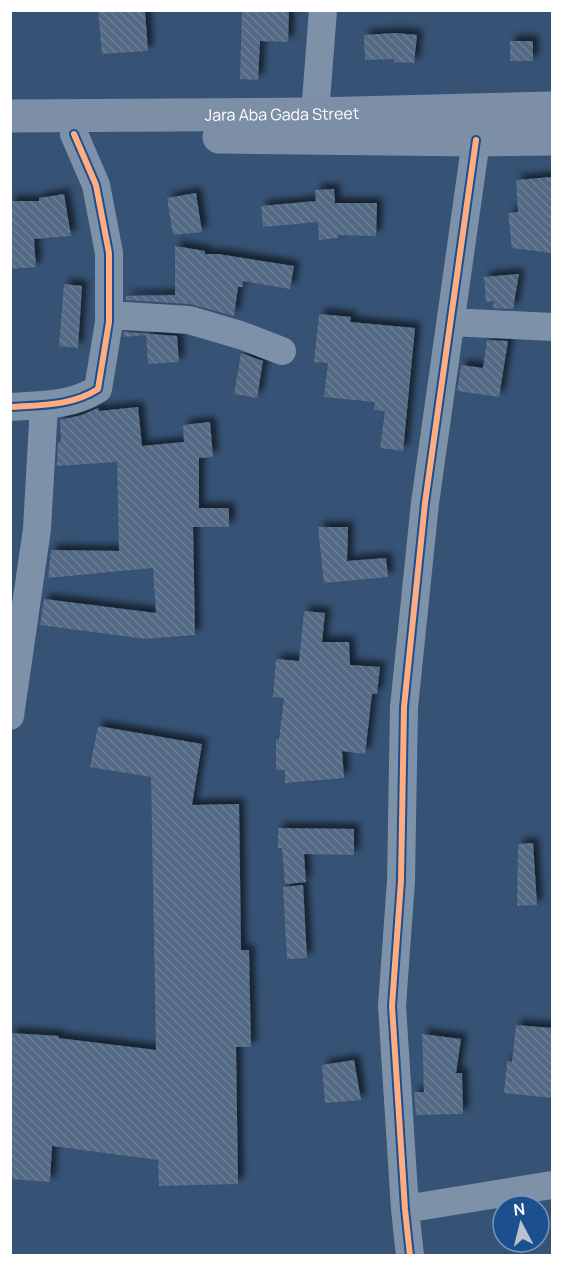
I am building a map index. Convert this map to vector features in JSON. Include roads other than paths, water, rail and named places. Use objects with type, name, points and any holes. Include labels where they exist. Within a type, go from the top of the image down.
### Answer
[{"type":"main road","name":"Jara Aba Gada Street","points":[[10,116],[315,114],[552,108]]},
{"type":"main road","name":"Jara Aba Gada Street","points":[[10,134],[552,139]]},
{"type":"street","points":[[315,114],[323,10]]},
{"type":"street","points":[[10,407],[74,401],[98,389],[109,315],[109,253],[96,185],[74,134]]},
{"type":"street","points":[[410,1256],[392,1006],[401,881],[404,707],[424,503],[476,140]]},
{"type":"street","points":[[109,315],[189,320],[240,335],[282,351]]},
{"type":"street","points":[[451,322],[552,327]]},
{"type":"street","points":[[10,716],[37,529],[44,405]]},
{"type":"street","points":[[405,1209],[552,1185]]}]
